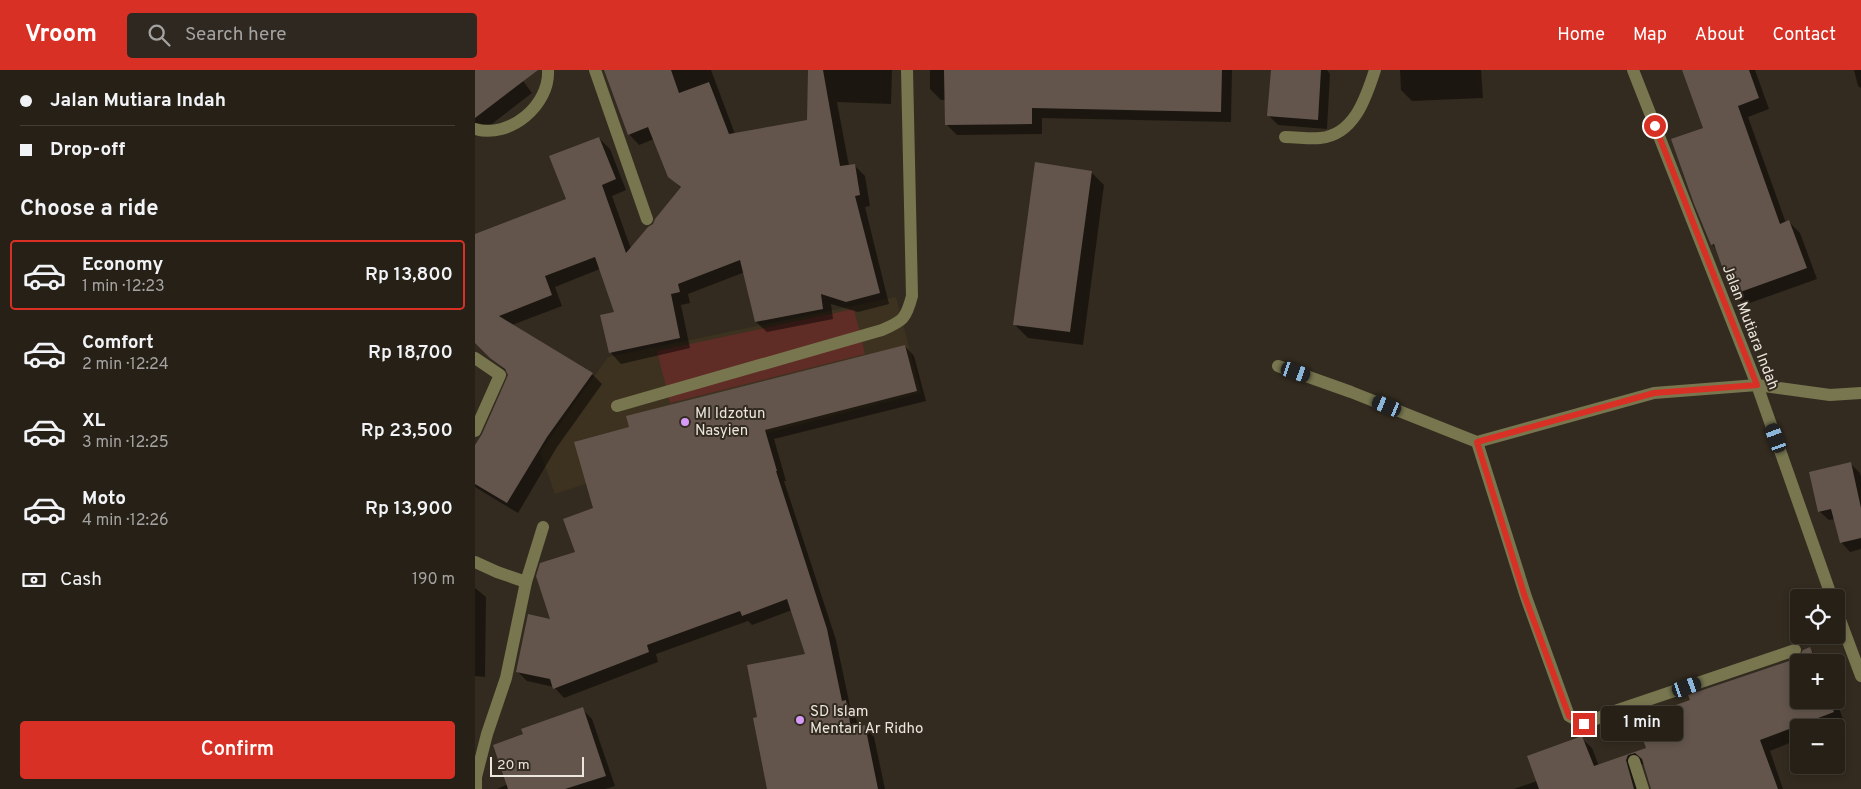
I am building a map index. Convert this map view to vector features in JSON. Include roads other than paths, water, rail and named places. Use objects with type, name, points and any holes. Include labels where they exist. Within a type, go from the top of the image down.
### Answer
[{"type":"street","points":[[475,129],[484,132],[507,127],[528,115],[545,92],[548,70]]},
{"type":"street","points":[[595,70],[647,219]]},
{"type":"street","points":[[617,406],[883,330],[900,322],[907,314],[911,296],[907,70]]},
{"type":"street","points":[[1285,137],[1321,138],[1345,129],[1353,123],[1375,70]]},
{"type":"street","name":"Jalan Mutiara Indah","points":[[1633,70],[1757,385],[1829,589]]},
{"type":"street","points":[[475,358],[500,375],[475,431]]},
{"type":"street","points":[[1278,366],[1351,392],[1477,442],[1654,393],[1757,385],[1830,395],[1861,393]]},
{"type":"street","points":[[1477,442],[1525,597],[1569,716],[1575,721],[1584,724],[1615,711],[1795,650]]},
{"type":"street","points":[[476,789],[476,777],[487,734],[506,678],[526,582],[543,527]]},
{"type":"street","points":[[475,562],[526,582]]},
{"type":"street","points":[[1845,633],[1861,676]]},
{"type":"street","points":[[1634,761],[1643,789]]},
{"type":"place","name":"MI Idzotun Nasyien","points":[[685,422]]},
{"type":"place","name":"SD Islam Mentari Ar Ridho","points":[[800,720]]}]
